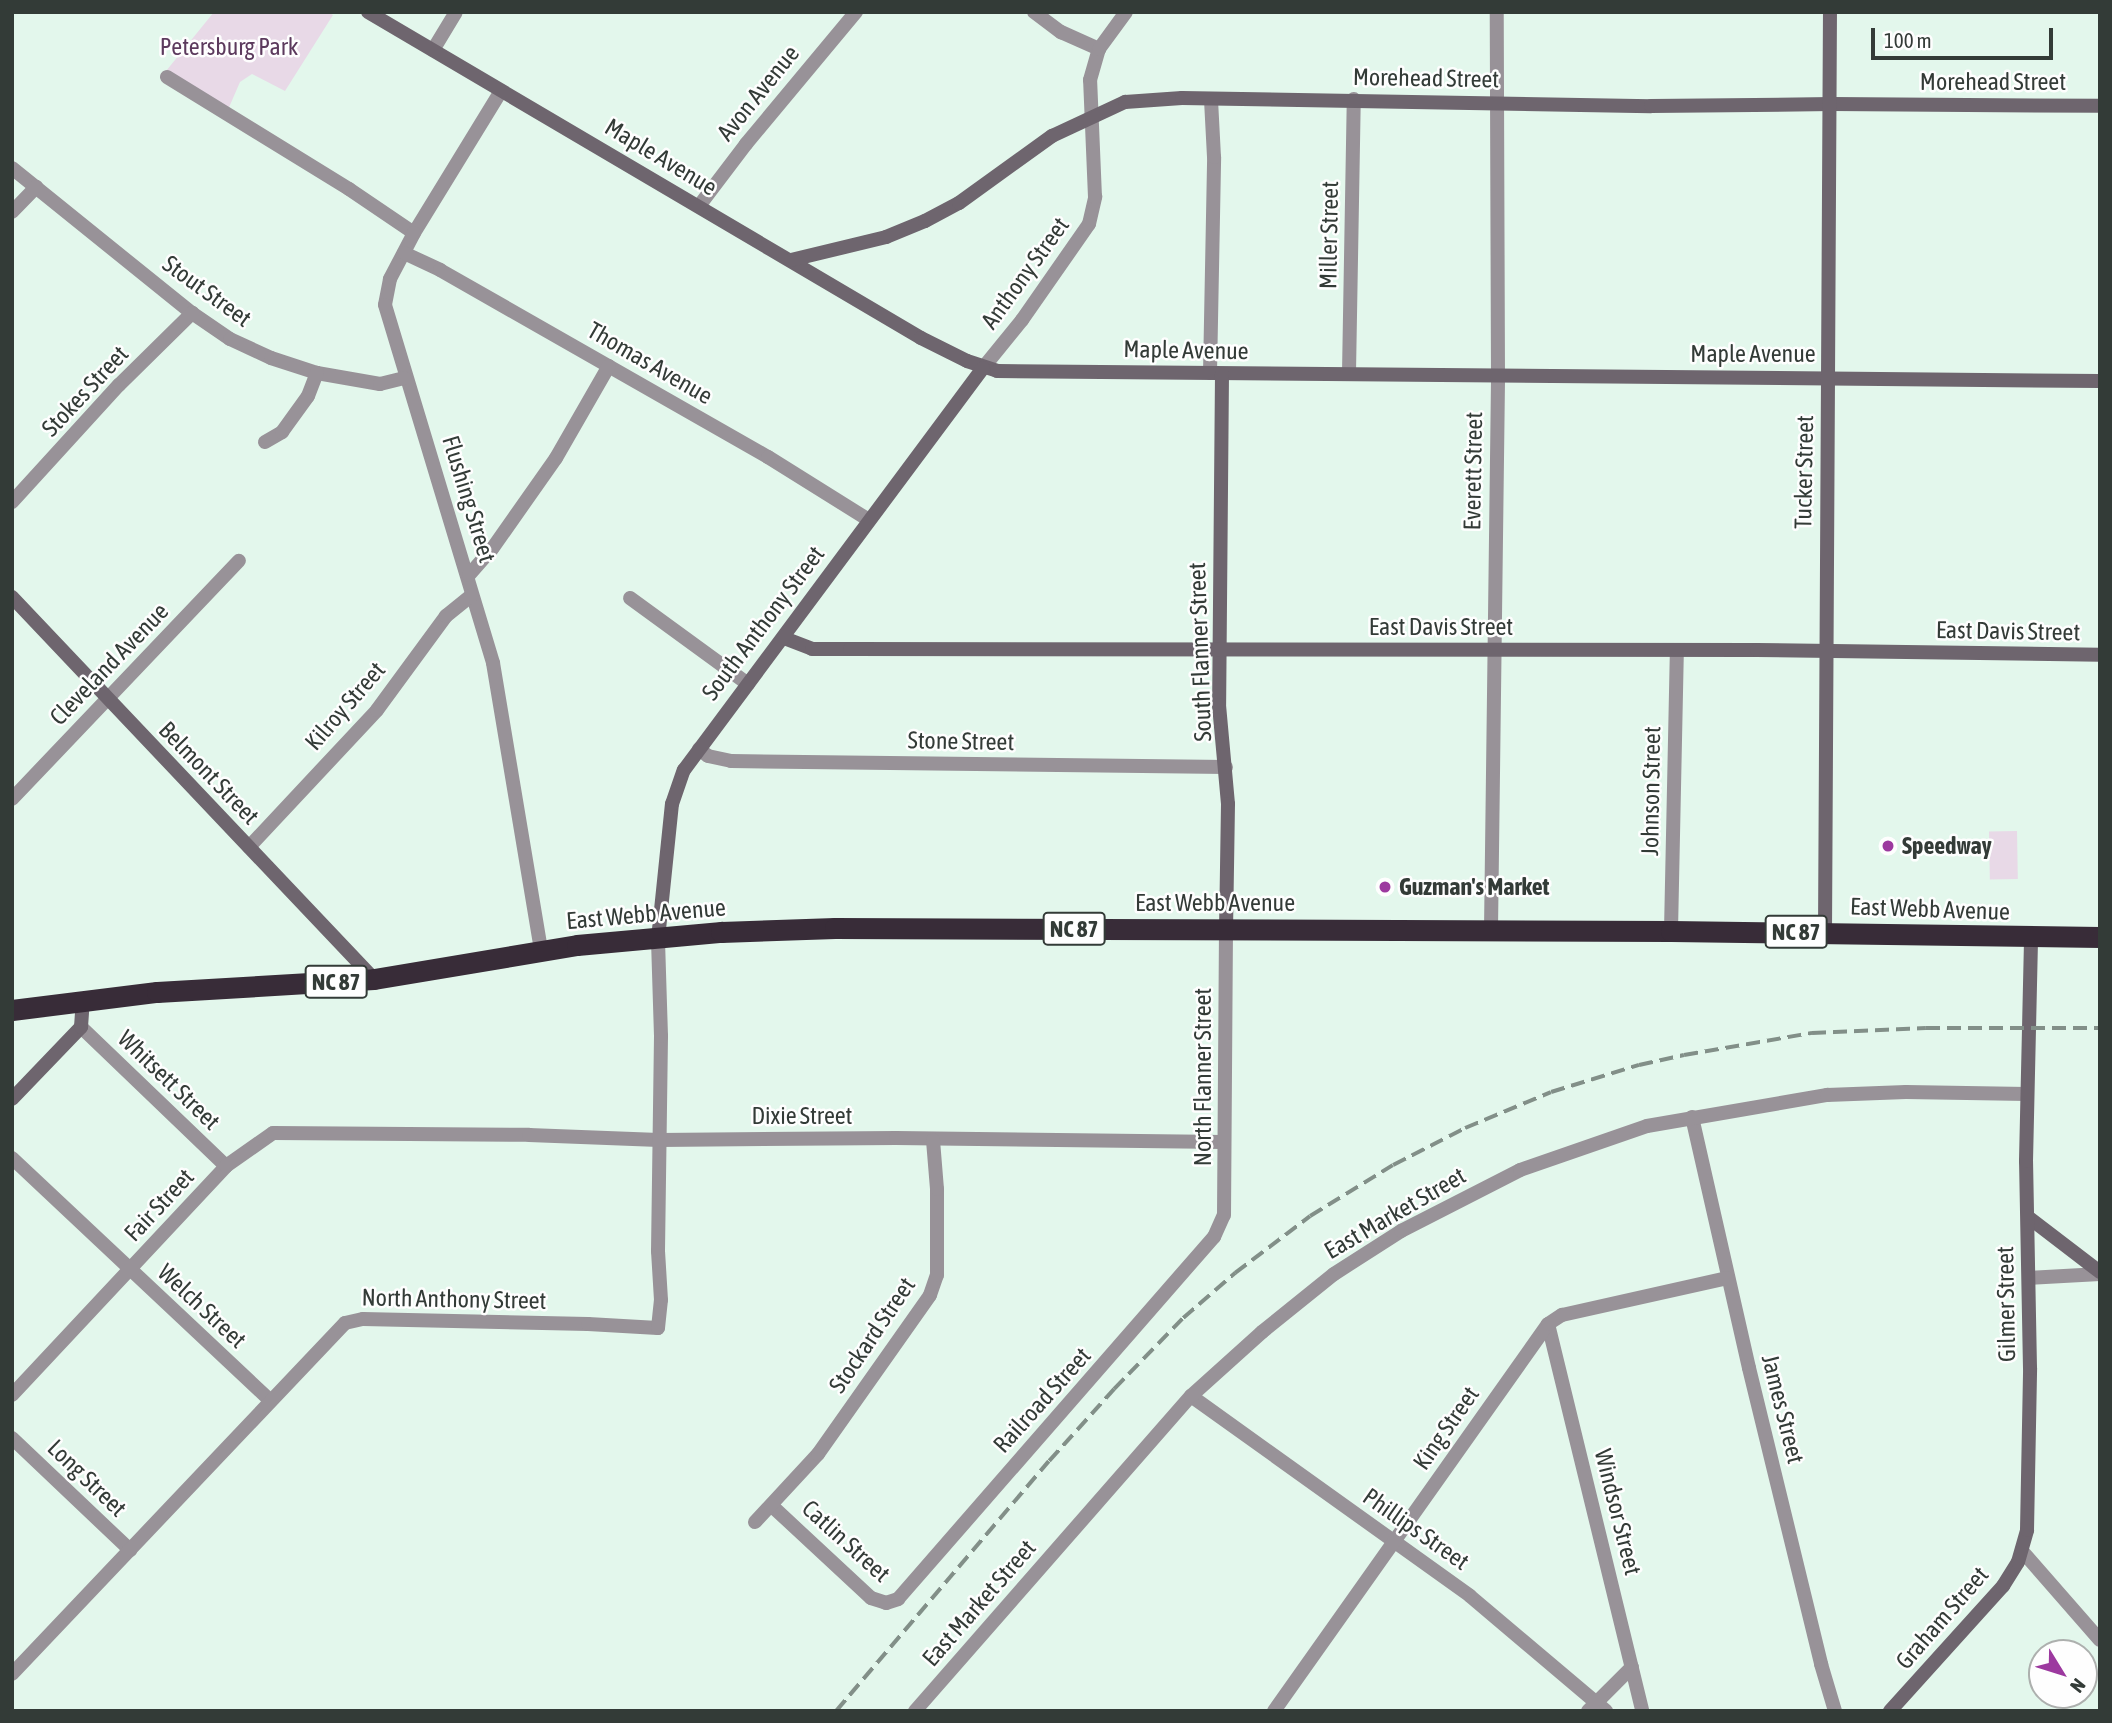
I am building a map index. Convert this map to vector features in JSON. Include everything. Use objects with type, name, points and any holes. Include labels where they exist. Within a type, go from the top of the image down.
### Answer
[{"type":"highway","name":"East Webb Avenue","points":[[12,1010],[159,992],[374,979],[541,951],[658,939],[835,928],[1825,932],[2031,938],[2100,937]]},
{"type":"street","name":"Maple Avenue","points":[[368,12],[921,338],[983,368],[1011,373],[1349,373],[1498,377],[2100,381]]},
{"type":"street","points":[[433,50],[456,12]]},
{"type":"street","name":"Avon Avenue","points":[[699,206],[856,12]]},
{"type":"street","points":[[1034,12],[1061,32],[1099,49],[1126,12]]},
{"type":"street","name":"Everett Street","points":[[1491,930],[1498,377],[1497,12]]},
{"type":"street","name":"Tucker Street","points":[[1825,932],[1825,652],[1832,103],[1830,12]]},
{"type":"street","name":"Anthony Street","points":[[983,368],[1023,320],[1088,224],[1096,197],[1090,80],[1099,49]]},
{"type":"street","points":[[167,77],[349,189],[414,233]]},
{"type":"street","name":"Flushing Street","points":[[501,91],[414,233],[390,279],[385,304],[404,377],[469,575],[472,595],[494,663],[541,951]]},
{"type":"street","name":"Morehead Street","points":[[791,260],[886,237],[925,221],[959,203],[1052,136],[1125,102],[1182,98],[1651,106],[1832,103],[2100,106]]},
{"type":"street","name":"South Flanner Street","points":[[1211,99],[1214,157],[1219,705],[1226,767],[1226,929]]},
{"type":"street","name":"Miller Street","points":[[1349,373],[1354,99]]},
{"type":"street","name":"Stout Street","points":[[12,168],[192,313],[257,352],[317,373],[380,384],[404,377]]},
{"type":"street","points":[[12,212],[36,187]]},
{"type":"street","name":"Thomas Avenue","points":[[404,253],[440,270],[609,366],[838,498],[869,520]]},
{"type":"street","name":"Stokes Street","points":[[12,502],[119,385],[192,313]]},
{"type":"street","points":[[469,575],[492,549],[556,458],[609,366]]},
{"type":"street","name":"South Anthony Street","points":[[658,939],[672,804],[684,770],[983,368]]},
{"type":"street","points":[[264,442],[282,432],[308,396],[317,373]]},
{"type":"street","name":"Cleveland Avenue","points":[[12,799],[239,561]]},
{"type":"street","name":"Kilroy Street","points":[[249,847],[377,710],[446,617],[472,595]]},
{"type":"street","name":"Belmont Street","points":[[12,597],[374,979]]},
{"type":"street","points":[[631,598],[748,684]]},
{"type":"street","name":"East Davis Street","points":[[784,638],[812,649],[1219,651],[1291,648],[2100,655]]},
{"type":"street","name":"Johnson Street","points":[[1671,931],[1676,652]]},
{"type":"street","name":"Stone Street","points":[[699,749],[708,756],[731,761],[1226,767]]},
{"type":"street","name":"North Flanner Street","points":[[1220,1224],[1224,1215],[1226,929]]},
{"type":"street","name":"Gilmer Street","points":[[2022,1551],[2029,1499],[2027,1094],[2031,938]]},
{"type":"street","name":"North Anthony Street","points":[[12,1674],[337,1329],[355,1319],[658,1328],[661,1300],[661,1035],[658,939]]},
{"type":"street","points":[[12,1099],[81,1027],[83,1000]]},
{"type":"street","name":"Whitsett Street","points":[[81,1027],[226,1166]]},
{"type":"street","name":"East Market Street","points":[[915,1711],[1191,1396],[1262,1332],[1334,1274],[1401,1231],[1520,1170],[1647,1126],[1791,1099],[1862,1092],[2027,1094]]},
{"type":"street","name":"James Street","points":[[1692,1117],[1727,1278],[1821,1664],[1835,1711]]},
{"type":"street","name":"Fair Street","points":[[12,1395],[226,1166],[273,1133],[381,1133]]},
{"type":"street","name":"Dixie Street","points":[[381,1133],[659,1140],[1223,1142]]},
{"type":"street","name":"Stockard Street","points":[[755,1522],[772,1506],[839,1426],[933,1290],[937,1275],[937,1189],[933,1140]]},
{"type":"street","name":"Welch Street","points":[[12,1158],[270,1399]]},
{"type":"street","points":[[2028,1217],[2100,1273]]},
{"type":"street","name":"Railroad Street","points":[[892,1601],[903,1594],[1149,1316],[1214,1237],[1220,1224]]},
{"type":"street","points":[[2029,1278],[2100,1273]]},
{"type":"street","points":[[1548,1324],[1562,1315],[1727,1278]]},
{"type":"street","name":"King Street","points":[[1274,1711],[1548,1324]]},
{"type":"street","name":"Windsor Street","points":[[1548,1324],[1642,1711]]},
{"type":"street","name":"Phillips Street","points":[[1191,1396],[1470,1596],[1597,1708]]},
{"type":"street","name":"Long Street","points":[[12,1438],[130,1550]]},
{"type":"street","name":"Catlin Street","points":[[772,1506],[871,1598],[880,1602],[892,1601]]},
{"type":"street","points":[[2022,1551],[2100,1640]]},
{"type":"street","name":"Graham Street","points":[[1890,1711],[1994,1597],[2012,1573],[2022,1551]]},
{"type":"street","points":[[1597,1708],[1632,1667]]},
{"type":"green space","name":"Petersburg Park","points":[[214,12],[328,12],[333,15],[285,91],[252,74],[240,82],[227,112],[166,71]]},
{"type":"green space","points":[[1989,831],[2017,831],[2018,879],[1990,879]]},
{"type":"railway","points":[[836,1711],[1049,1461],[1183,1318],[1235,1273],[1310,1216],[1393,1165],[1465,1128],[1551,1092],[1639,1065],[1684,1055],[1812,1033],[1926,1028],[2100,1028]]},
{"type":"place","name":"Speedway","points":[[1888,846]]},
{"type":"place","name":"Guzman's Market","points":[[1385,887]]}]
